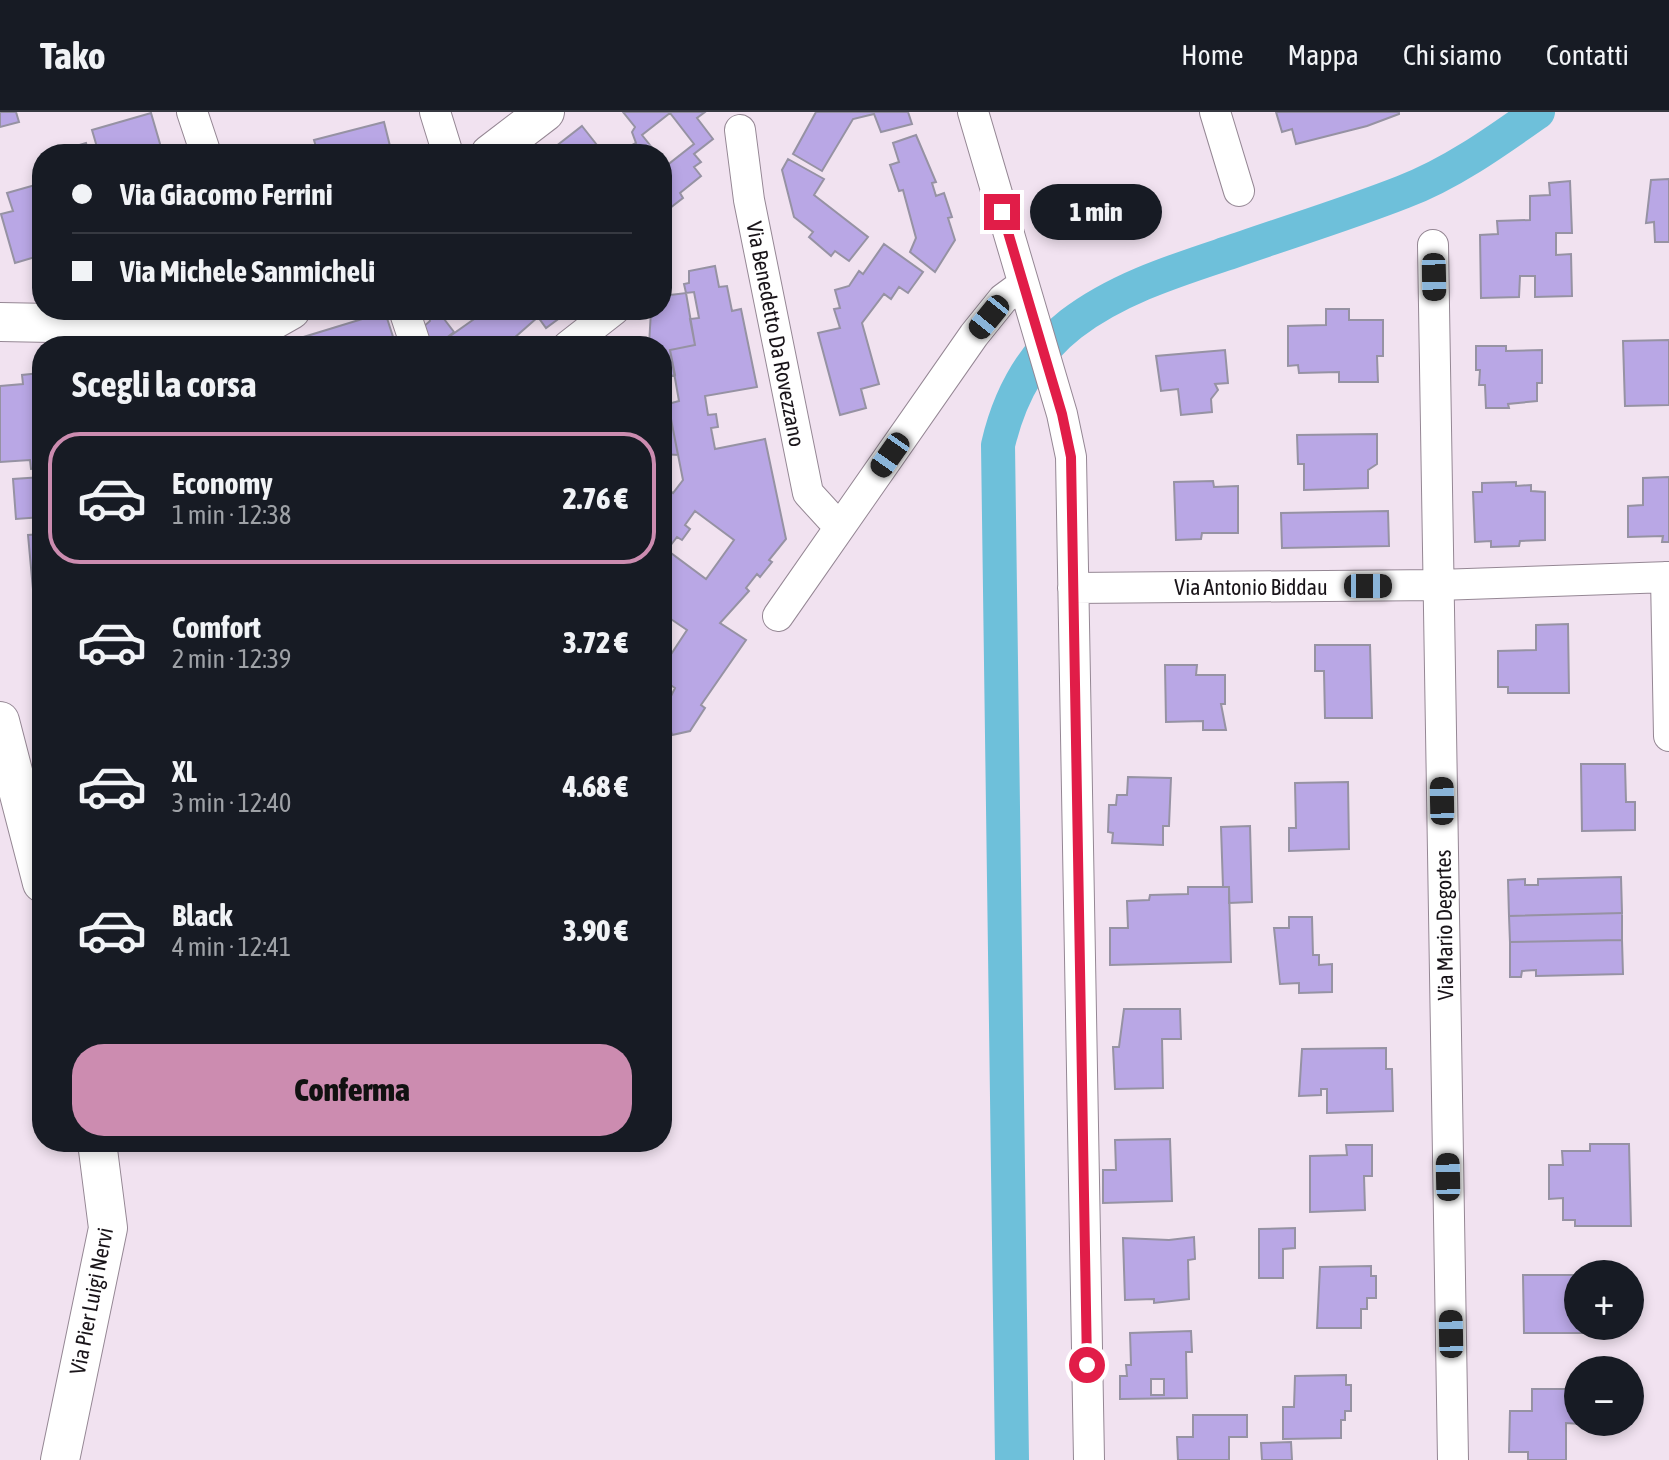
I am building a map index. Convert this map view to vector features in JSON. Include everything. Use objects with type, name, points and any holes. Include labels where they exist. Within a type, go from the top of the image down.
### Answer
[{"type":"street","points":[[192,112],[203,144]]},
{"type":"street","points":[[435,112],[445,144]]},
{"type":"street","points":[[503,144],[545,112]]},
{"type":"street","points":[[973,112],[1025,297],[1062,414],[1071,457],[1089,1460]]},
{"type":"street","points":[[1215,112],[1239,191]]},
{"type":"street","name":"Via Benedetto Da Rovezzano","points":[[740,130],[749,200],[808,493],[839,527]]},
{"type":"street","name":"Via Mario Degortes","points":[[1433,245],[1453,1460]]},
{"type":"street","points":[[778,616],[974,335],[1003,299],[1025,297]]},
{"type":"street","points":[[0,320],[123,335],[238,320]]},
{"type":"street","points":[[585,336],[603,320]]},
{"type":"street","points":[[1668,577],[1669,736]]},
{"type":"street","name":"Via Antonio Biddau","points":[[1073,588],[1438,585],[1668,577]]},
{"type":"street","points":[[0,721],[32,844]]},
{"type":"street","name":"Via Pier Luigi Nervi","points":[[60,1460],[108,1228],[98,1152]]},
{"type":"building","points":[[0,112],[16,112],[19,122],[0,127]]},
{"type":"building","points":[[623,112],[705,112],[697,118],[713,139],[694,154],[701,162],[694,167],[701,176],[680,193],[683,198],[672,206],[672,161],[694,144],[670,113],[642,135],[649,144],[634,144],[632,132],[635,127]]},
{"type":"building","points":[[816,112],[908,112],[912,124],[881,132],[874,114],[853,119],[822,171],[793,154]]},
{"type":"building","points":[[1276,112],[1399,114],[1367,126],[1296,144],[1292,129],[1282,132]]},
{"type":"building","points":[[151,113],[160,144],[96,144],[92,130]]},
{"type":"building","points":[[384,122],[390,144],[315,144],[314,140]]},
{"type":"building","points":[[582,126],[596,144],[559,144]]},
{"type":"building","points":[[916,135],[936,182],[932,183],[936,196],[944,193],[952,217],[948,218],[955,240],[935,272],[910,252],[916,238],[903,190],[899,191],[890,165],[899,162],[893,143]]},
{"type":"building","points":[[788,159],[824,179],[814,195],[868,237],[849,261],[835,251],[831,256],[809,237],[813,232],[794,217],[782,170]]},
{"type":"building","points":[[1669,179],[1669,242],[1655,242],[1654,222],[1646,223],[1651,180]]},
{"type":"building","points":[[1570,181],[1572,233],[1556,233],[1556,255],[1571,254],[1572,296],[1535,297],[1535,276],[1520,276],[1519,297],[1481,298],[1480,235],[1498,234],[1497,221],[1530,220],[1530,196],[1550,195],[1549,183]]},
{"type":"building","points":[[32,186],[32,258],[15,263],[1,214],[13,211],[7,193]]},
{"type":"building","points":[[884,244],[923,272],[908,293],[899,287],[891,299],[884,294],[862,323],[879,384],[861,389],[866,408],[840,415],[818,333],[840,328],[834,309],[840,308],[835,290],[849,286],[859,271],[863,274]]},
{"type":"building","points":[[715,266],[719,287],[727,286],[732,311],[741,309],[757,387],[705,396],[708,415],[716,414],[718,427],[711,428],[715,449],[765,439],[786,539],[769,560],[772,562],[760,577],[757,574],[746,588],[749,591],[720,623],[746,640],[701,705],[705,708],[690,731],[672,735],[672,694],[675,688],[672,686],[672,653],[687,630],[672,620],[672,554],[706,579],[734,540],[695,511],[685,525],[690,529],[682,540],[677,537],[672,544],[672,492],[683,480],[672,424],[672,403],[679,401],[672,350],[695,345],[690,319],[699,318],[694,292],[686,293],[684,284],[689,283],[689,271]]},
{"type":"building","points":[[686,293],[695,345],[672,350],[672,336],[650,336],[650,320],[672,320],[672,295]]},
{"type":"building","points":[[1326,309],[1349,309],[1349,320],[1383,320],[1383,356],[1377,356],[1378,382],[1339,382],[1339,372],[1299,373],[1298,365],[1288,366],[1288,326],[1326,325]]},
{"type":"building","points":[[359,320],[388,320],[393,336],[307,336]]},
{"type":"building","points":[[445,320],[454,332],[449,336],[426,336],[423,327],[430,321]]},
{"type":"building","points":[[473,320],[535,320],[516,336],[450,336]]},
{"type":"building","points":[[540,320],[557,320],[546,328]]},
{"type":"building","points":[[1669,340],[1669,405],[1625,406],[1623,341]]},
{"type":"building","points":[[1476,346],[1506,346],[1506,351],[1542,350],[1542,383],[1537,383],[1537,401],[1508,404],[1509,408],[1486,408],[1485,385],[1479,385],[1480,370],[1476,370]]},
{"type":"building","points":[[1225,350],[1228,383],[1215,384],[1218,390],[1211,399],[1212,412],[1181,415],[1178,389],[1161,391],[1156,356]]},
{"type":"building","points":[[32,374],[32,469],[30,460],[0,462],[0,386],[23,384],[22,375]]},
{"type":"building","points":[[672,424],[678,455],[672,455]]},
{"type":"building","points":[[1377,434],[1377,464],[1368,470],[1368,488],[1304,490],[1304,464],[1298,464],[1297,435]]},
{"type":"building","points":[[1669,477],[1669,542],[1662,542],[1663,536],[1628,537],[1628,506],[1643,505],[1643,478]]},
{"type":"building","points":[[32,478],[32,518],[16,519],[13,479]]},
{"type":"building","points":[[1213,481],[1214,487],[1238,486],[1238,533],[1202,533],[1201,539],[1176,540],[1174,482]]},
{"type":"building","points":[[1516,482],[1516,486],[1531,485],[1531,491],[1545,492],[1545,540],[1520,541],[1519,546],[1491,547],[1491,541],[1475,542],[1473,492],[1482,492],[1482,483]]},
{"type":"building","points":[[1388,511],[1389,546],[1282,548],[1281,513]]},
{"type":"building","points":[[28,535],[32,535],[32,578]]},
{"type":"building","points":[[1568,624],[1569,693],[1508,693],[1508,687],[1498,687],[1498,651],[1536,650],[1536,625]]},
{"type":"building","points":[[1315,645],[1370,645],[1372,718],[1325,718],[1324,671],[1315,671]]},
{"type":"building","points":[[1165,665],[1197,665],[1196,675],[1225,675],[1225,704],[1221,704],[1226,730],[1203,730],[1203,721],[1166,722]]},
{"type":"building","points":[[1581,764],[1625,764],[1626,802],[1635,802],[1635,830],[1582,831]]},
{"type":"building","points":[[1128,777],[1171,778],[1169,826],[1163,826],[1163,845],[1112,843],[1113,833],[1108,832],[1109,805],[1116,805],[1117,795],[1127,795]]},
{"type":"building","points":[[1348,782],[1349,849],[1289,851],[1289,828],[1296,828],[1295,783]]},
{"type":"building","points":[[1250,826],[1252,902],[1229,903],[1229,887],[1223,887],[1221,827]]},
{"type":"building","points":[[1621,877],[1622,913],[1509,916],[1508,880],[1525,879],[1525,885],[1538,885],[1538,879]]},
{"type":"building","points":[[1188,887],[1229,887],[1231,962],[1110,965],[1110,928],[1128,928],[1127,901],[1149,900],[1150,895],[1188,894]]},
{"type":"building","points":[[1622,913],[1622,940],[1510,942],[1509,916]]},
{"type":"building","points":[[1289,917],[1312,917],[1313,955],[1319,955],[1319,965],[1332,964],[1332,992],[1299,993],[1299,983],[1280,984],[1274,928],[1289,928]]},
{"type":"building","points":[[1622,940],[1623,974],[1536,976],[1536,970],[1522,971],[1521,977],[1510,977],[1510,942]]},
{"type":"building","points":[[1124,1009],[1180,1009],[1181,1039],[1162,1039],[1163,1088],[1115,1089],[1113,1047],[1119,1047]]},
{"type":"building","points":[[1386,1048],[1386,1069],[1392,1069],[1393,1111],[1327,1113],[1327,1089],[1321,1089],[1321,1095],[1299,1096],[1302,1049]]},
{"type":"building","points":[[1170,1139],[1172,1201],[1103,1203],[1103,1170],[1116,1170],[1115,1140]]},
{"type":"building","points":[[1590,1144],[1629,1144],[1631,1226],[1575,1226],[1575,1220],[1563,1220],[1563,1198],[1549,1199],[1549,1165],[1563,1165],[1562,1151],[1590,1151]]},
{"type":"building","points":[[1346,1145],[1372,1145],[1372,1176],[1364,1176],[1365,1210],[1310,1212],[1310,1156],[1347,1155]]},
{"type":"building","points":[[1295,1228],[1295,1248],[1283,1249],[1283,1278],[1259,1278],[1259,1229]]},
{"type":"building","points":[[1194,1237],[1195,1259],[1188,1260],[1189,1299],[1154,1303],[1154,1299],[1125,1300],[1123,1238],[1169,1240]]},
{"type":"building","points":[[1371,1266],[1371,1276],[1376,1276],[1376,1298],[1367,1298],[1367,1309],[1361,1309],[1361,1328],[1317,1328],[1320,1267]]},
{"type":"building","points":[[1523,1275],[1564,1275],[1564,1333],[1524,1333]]},
{"type":"building","points":[[1191,1331],[1192,1352],[1186,1352],[1187,1398],[1120,1399],[1120,1376],[1127,1376],[1126,1365],[1131,1365],[1130,1333]],"holes":[[[1151,1379],[1164,1379],[1164,1395],[1151,1395]]]},
{"type":"building","points":[[1346,1375],[1346,1385],[1351,1385],[1351,1411],[1345,1411],[1345,1420],[1341,1420],[1341,1438],[1283,1439],[1283,1407],[1294,1407],[1295,1376]]},
{"type":"building","points":[[1532,1389],[1564,1389],[1566,1460],[1528,1460],[1528,1452],[1509,1452],[1510,1411],[1532,1411]]},
{"type":"building","points":[[1193,1415],[1247,1415],[1247,1437],[1229,1437],[1229,1460],[1178,1460],[1177,1437],[1193,1437]]},
{"type":"building","points":[[1291,1442],[1292,1460],[1262,1460],[1261,1443]]},
{"type":"waterway","points":[[1012,1460],[998,445],[1008,411],[1024,378],[1044,349],[1071,324],[1108,300],[1169,273],[1421,185],[1473,156],[1538,112]]},
{"type":"route","points":[[1002,212],[1062,414],[1071,457],[1087,1365]]}]
